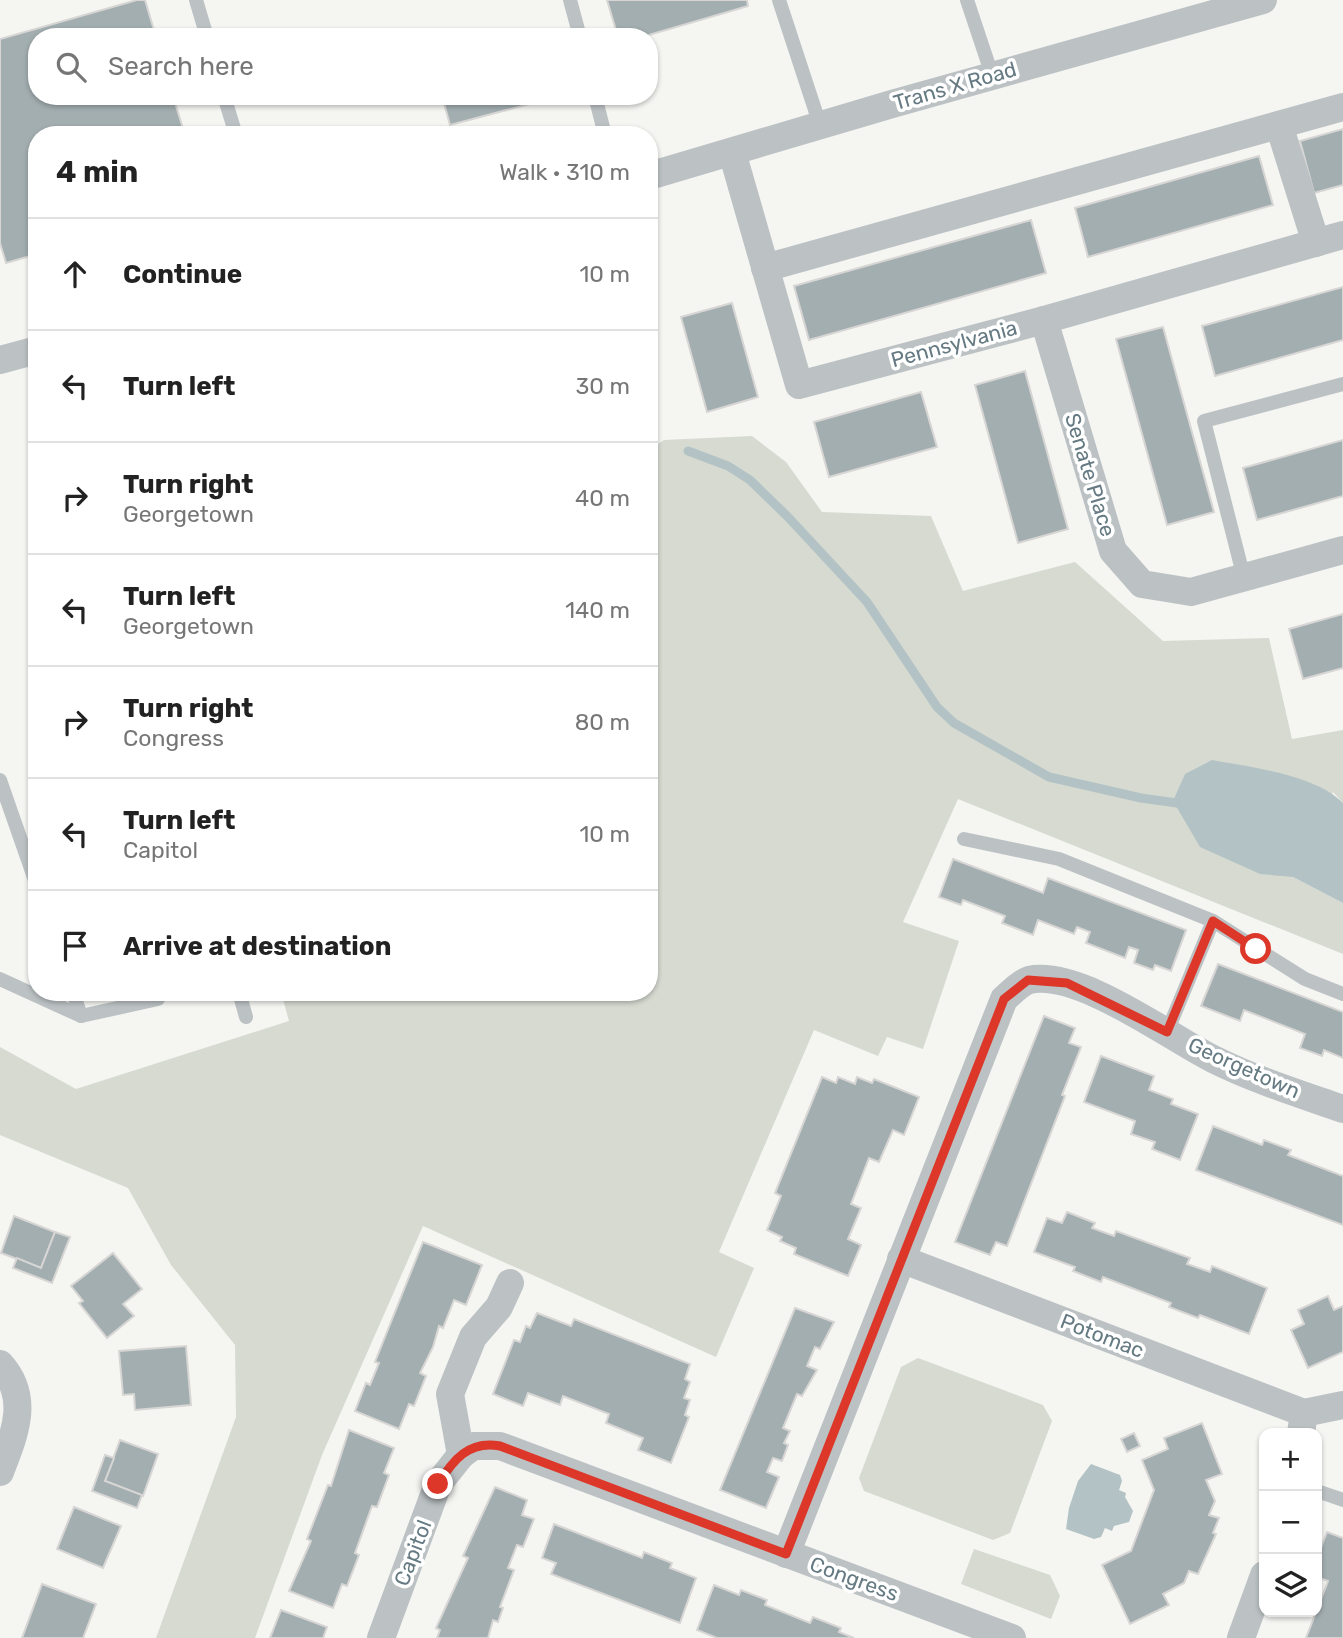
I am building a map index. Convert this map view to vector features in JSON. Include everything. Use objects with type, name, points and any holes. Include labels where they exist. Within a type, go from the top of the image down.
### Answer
[{"type":"street","name":"Trans X Road","points":[[658,173],[992,75],[1262,0]]},
{"type":"street","points":[[765,268],[1343,107]]},
{"type":"street","points":[[1279,125],[1316,243]]},
{"type":"street","name":"Pennsylvania","points":[[732,152],[799,385],[1044,320],[1343,235]]},
{"type":"street","name":"Senate Place","points":[[1044,320],[1113,551],[1142,584],[1191,592],[1343,550]]},
{"type":"street","points":[[0,360],[28,352]]},
{"type":"street","name":"Georgetown","points":[[786,1554],[1004,999],[1014,990],[1028,980],[1067,983],[1167,1032],[1213,1059],[1343,1109]]},
{"type":"street","name":"Potomac","points":[[901,1259],[1302,1423],[1343,1405]]},
{"type":"street","points":[[461,1455],[450,1394],[473,1337],[499,1307],[510,1283]]},
{"type":"street","points":[[0,1364],[15,1388],[19,1412],[0,1472]]},
{"type":"street","name":"Congress","points":[[461,1455],[473,1446],[500,1446],[1012,1638]]},
{"type":"street","name":"Capitol","points":[[381,1638],[438,1484],[461,1455]]},
{"type":"street","points":[[1241,1638],[1259,1588]]},
{"type":"lane","points":[[196,0],[204,28]]},
{"type":"lane","points":[[570,0],[578,28]]},
{"type":"lane","points":[[779,0],[820,125]]},
{"type":"lane","points":[[967,0],[992,75]]},
{"type":"lane","points":[[227,105],[233,126]]},
{"type":"lane","points":[[597,105],[603,126]]},
{"type":"lane","points":[[1244,578],[1203,421],[1343,384]]},
{"type":"lane","points":[[0,780],[28,860]]},
{"type":"lane","points":[[964,839],[1059,859],[1213,921],[1305,979],[1343,994]]},
{"type":"lane","points":[[1167,1032],[1213,921]]},
{"type":"lane","points":[[0,979],[28,992]]},
{"type":"lane","points":[[49,1001],[82,1016],[149,1001]]},
{"type":"lane","points":[[76,1001],[82,1016]]},
{"type":"lane","points":[[242,1001],[246,1017]]},
{"type":"lane","points":[[1322,1493],[1343,1500]]},
{"type":"shaded area","points":[[752,436],[786,462],[822,512],[931,516],[963,591],[1075,562],[1163,641],[1269,638],[1292,739],[1343,730],[1343,803],[1333,792],[1293,877],[1343,903],[1343,954],[958,799],[903,922],[959,941],[923,1049],[887,1037],[878,1056],[814,1030],[719,1252],[754,1268],[716,1357],[423,1226],[322,1455],[255,1638],[156,1638],[236,1417],[235,1345],[171,1265],[128,1188],[0,1135],[0,1047],[76,1089],[289,1021],[283,1001],[658,1001],[658,444],[664,440]]},
{"type":"shaded area","points":[[1212,760],[1300,779],[1331,793],[1343,803],[1343,903],[1293,877],[1260,874],[1200,847],[1173,801],[1185,774]]},
{"type":"shaded area","points":[[918,1358],[1043,1405],[1052,1421],[1010,1533],[993,1540],[864,1491],[859,1478],[901,1367]]},
{"type":"shaded area","points":[[1091,1464],[1120,1475],[1122,1481],[1119,1490],[1126,1493],[1125,1497],[1133,1511],[1129,1522],[1114,1526],[1112,1531],[1105,1528],[1101,1537],[1094,1539],[1066,1529],[1069,1508],[1078,1481]]},
{"type":"shaded area","points":[[974,1549],[1050,1575],[1060,1596],[1051,1619],[961,1584]]},
{"type":"building","points":[[145,0],[153,28],[39,28]]},
{"type":"building","points":[[607,0],[747,0],[748,6],[658,32],[658,28],[615,28]]},
{"type":"building","points":[[28,31],[28,105],[176,105],[182,126],[28,126],[28,257],[6,263],[0,243],[0,39]]},
{"type":"building","points":[[444,105],[526,105],[450,125]]},
{"type":"building","points":[[1343,129],[1343,185],[1314,193],[1300,141]]},
{"type":"building","points":[[1259,156],[1273,205],[1088,257],[1075,208]]},
{"type":"building","points":[[1031,220],[1046,273],[809,340],[794,286]]},
{"type":"building","points":[[1343,287],[1343,340],[1215,376],[1202,326]]},
{"type":"building","points":[[732,303],[758,397],[707,412],[681,317]]},
{"type":"building","points":[[1163,327],[1214,512],[1167,525],[1116,339]]},
{"type":"building","points":[[1025,371],[1068,529],[1018,543],[975,385]]},
{"type":"building","points":[[921,392],[937,447],[829,477],[814,422]]},
{"type":"building","points":[[1343,440],[1343,496],[1257,520],[1243,468]]},
{"type":"building","points":[[1343,614],[1343,668],[1303,679],[1289,629]]},
{"type":"building","points":[[953,859],[1043,893],[1048,878],[1186,930],[1171,971],[1155,965],[1153,970],[1134,963],[1138,950],[1129,947],[1125,958],[1086,943],[1090,932],[1077,927],[1074,934],[1038,920],[1033,935],[1002,923],[1005,916],[963,900],[961,905],[939,897]]},
{"type":"building","points":[[1218,964],[1343,1012],[1343,1058],[1324,1050],[1322,1056],[1300,1048],[1305,1034],[1244,1010],[1240,1021],[1201,1006]]},
{"type":"building","points":[[1044,1016],[1075,1028],[1069,1043],[1081,1047],[1007,1246],[996,1242],[990,1255],[955,1242]]},
{"type":"building","points":[[1101,1056],[1154,1076],[1149,1090],[1173,1099],[1171,1104],[1198,1114],[1180,1160],[1152,1149],[1155,1142],[1131,1134],[1135,1121],[1084,1102]]},
{"type":"building","points":[[822,1077],[836,1083],[838,1077],[855,1084],[857,1077],[872,1083],[874,1079],[919,1097],[904,1135],[893,1130],[879,1162],[869,1158],[851,1204],[861,1208],[848,1239],[861,1245],[848,1276],[794,1254],[796,1248],[780,1241],[782,1237],[767,1230],[781,1196],[775,1193]]},
{"type":"building","points":[[1213,1126],[1262,1145],[1264,1140],[1291,1150],[1288,1155],[1343,1176],[1343,1225],[1196,1170]]},
{"type":"building","points":[[1067,1212],[1095,1223],[1092,1228],[1114,1236],[1116,1231],[1190,1258],[1187,1264],[1210,1272],[1212,1266],[1267,1288],[1249,1334],[1200,1315],[1198,1318],[1169,1307],[1171,1303],[1103,1277],[1101,1282],[1073,1271],[1075,1267],[1034,1252],[1047,1218],[1062,1223]]},
{"type":"building","points":[[14,1216],[55,1232],[41,1268],[1,1253]]},
{"type":"building","points":[[55,1232],[70,1237],[52,1283],[13,1268],[17,1258],[41,1268]]},
{"type":"building","points":[[423,1242],[482,1265],[466,1305],[454,1300],[443,1328],[439,1326],[433,1347],[420,1373],[426,1376],[414,1406],[409,1404],[399,1429],[355,1411],[366,1383],[370,1385],[379,1363],[375,1362]]},
{"type":"building","points":[[113,1253],[142,1289],[123,1304],[134,1316],[107,1338],[79,1303],[83,1301],[71,1286]]},
{"type":"building","points":[[1328,1296],[1334,1310],[1343,1306],[1343,1352],[1308,1368],[1291,1330],[1304,1324],[1298,1310]]},
{"type":"building","points":[[795,1308],[834,1322],[820,1349],[815,1347],[807,1366],[817,1370],[802,1396],[797,1394],[783,1428],[790,1431],[784,1443],[788,1445],[782,1461],[773,1458],[767,1472],[779,1477],[766,1508],[720,1490]]},
{"type":"building","points":[[537,1313],[571,1326],[574,1319],[690,1364],[685,1379],[690,1382],[684,1398],[690,1400],[685,1415],[689,1417],[671,1463],[638,1450],[643,1438],[606,1423],[609,1414],[563,1396],[560,1405],[528,1393],[523,1406],[493,1394],[514,1340],[520,1342],[526,1326],[530,1328]]},
{"type":"building","points":[[186,1346],[191,1405],[135,1410],[134,1394],[123,1395],[119,1351]]},
{"type":"building","points":[[1202,1423],[1222,1474],[1206,1480],[1215,1501],[1209,1515],[1219,1518],[1213,1533],[1216,1534],[1198,1574],[1189,1571],[1184,1583],[1163,1594],[1169,1605],[1130,1624],[1102,1565],[1131,1551],[1154,1490],[1142,1460],[1168,1449],[1164,1438]]},
{"type":"building","points":[[349,1430],[394,1448],[384,1473],[389,1475],[377,1507],[372,1506],[355,1553],[359,1555],[347,1586],[342,1584],[333,1608],[289,1591],[311,1541],[307,1539],[328,1485],[331,1486]]},
{"type":"building","points":[[1134,1433],[1140,1446],[1127,1452],[1121,1439]]},
{"type":"building","points":[[120,1440],[158,1454],[143,1496],[105,1481]]},
{"type":"building","points":[[105,1455],[114,1458],[105,1481],[142,1495],[137,1508],[92,1491]]},
{"type":"building","points":[[495,1487],[527,1500],[522,1515],[534,1519],[523,1547],[517,1545],[508,1568],[514,1570],[500,1607],[503,1608],[498,1622],[493,1620],[488,1638],[437,1638],[440,1630],[436,1628],[468,1558],[463,1556]]},
{"type":"building","points":[[74,1507],[121,1526],[103,1568],[57,1549]]},
{"type":"building","points":[[554,1524],[642,1558],[644,1552],[672,1563],[670,1568],[696,1578],[680,1623],[551,1574],[556,1563],[542,1558]]},
{"type":"building","points":[[1327,1532],[1343,1538],[1343,1638],[1306,1638],[1314,1617],[1322,1617],[1322,1597],[1328,1581],[1322,1579],[1322,1545]]},
{"type":"building","points":[[42,1584],[96,1604],[83,1638],[22,1638]]},
{"type":"building","points":[[714,1585],[739,1595],[741,1590],[767,1600],[765,1605],[810,1623],[813,1617],[841,1628],[839,1632],[854,1638],[717,1638],[697,1630]]},
{"type":"building","points":[[281,1610],[327,1627],[323,1638],[270,1638]]},
{"type":"waterway","points":[[688,451],[728,466],[750,480],[788,517],[867,602],[937,707],[954,723],[1049,777],[1141,798],[1184,804]]},
{"type":"route","points":[[438,1484],[450,1465],[461,1455],[473,1446],[488,1443],[786,1554],[1004,999],[1028,980],[1067,983],[1111,1002],[1167,1032],[1213,921],[1256,949]]}]
